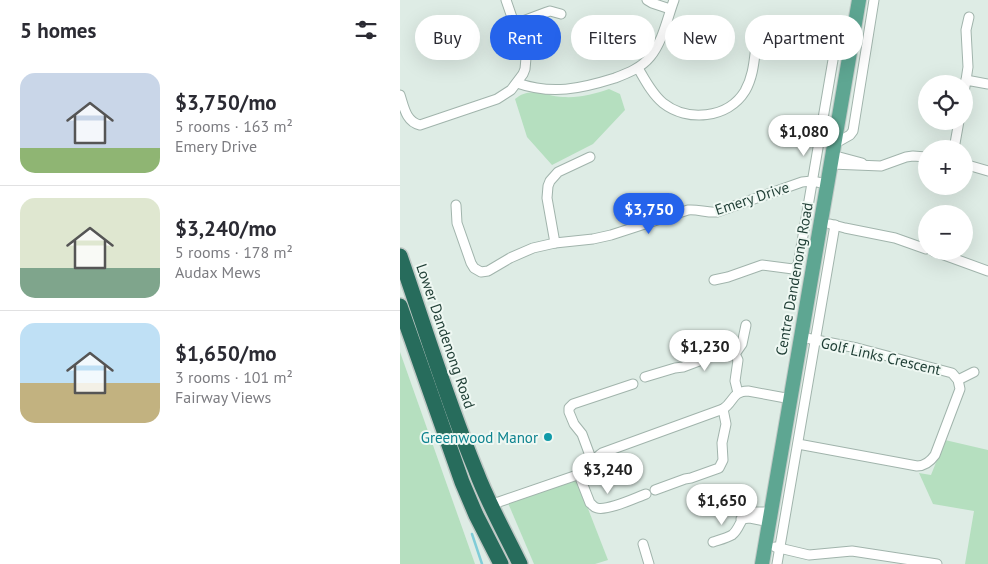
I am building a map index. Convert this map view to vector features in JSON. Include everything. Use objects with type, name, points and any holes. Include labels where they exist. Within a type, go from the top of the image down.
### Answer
[{"type":"highway","name":"Lower Dandenong Road","points":[[400,256],[474,469],[490,506],[520,564]]},
{"type":"highway","points":[[400,306],[462,482],[476,515],[501,564]]},
{"type":"main road","name":"Centre Dandenong Road","points":[[762,564],[859,0]]},
{"type":"street","points":[[506,0],[512,15]]},
{"type":"street","points":[[519,80],[535,87],[564,90],[580,88],[638,68],[657,46],[672,4],[652,3],[647,0]]},
{"type":"street","points":[[874,0],[853,131],[832,154],[869,166],[881,166],[906,157],[918,156]]},
{"type":"street","points":[[539,15],[547,12],[561,14]]},
{"type":"street","points":[[967,75],[968,62],[966,30],[969,17]]},
{"type":"street","points":[[400,95],[408,118],[420,125],[497,99],[509,92],[519,80],[521,60]]},
{"type":"street","points":[[638,68],[656,96],[669,107],[678,112],[704,116],[729,107],[743,94],[751,78],[754,60]]},
{"type":"street","name":"Centre Dandenong Road","points":[[714,280],[762,265],[793,269],[797,267],[833,60]]},
{"type":"street","points":[[973,81],[988,84]]},
{"type":"street","points":[[555,242],[547,198],[548,186],[553,176],[558,172],[590,157]]},
{"type":"street","points":[[973,167],[988,171]]},
{"type":"street","name":"Emery Drive","points":[[456,205],[457,223],[471,263],[481,272],[488,271],[520,253],[555,242],[593,239],[611,235],[688,210],[717,212],[797,183],[812,181],[827,184]]},
{"type":"street","points":[[820,226],[844,228],[895,238],[918,246]]},
{"type":"street","name":"Centre Dandenong Road","points":[[777,564],[835,228]]},
{"type":"street","points":[[958,260],[988,271]]},
{"type":"street","points":[[735,354],[742,344],[746,325]]},
{"type":"street","name":"Golf Links Crescent","points":[[798,444],[922,466],[929,462],[934,455],[960,389],[958,380],[952,373],[857,348],[801,337]]},
{"type":"street","points":[[645,378],[683,367],[729,350],[735,354],[738,360],[735,381],[738,393]]},
{"type":"street","name":"Golf Links Crescent","points":[[958,380],[974,372]]},
{"type":"street","points":[[592,461],[582,434],[574,424],[569,408],[573,404],[633,384]]},
{"type":"street","points":[[490,506],[579,475],[587,470],[592,461],[602,453],[726,408],[738,393],[748,391],[790,398]]},
{"type":"street","points":[[579,475],[590,503],[598,508],[616,505],[720,468],[723,460],[722,443],[726,424],[723,409]]},
{"type":"street","points":[[713,542],[732,535],[745,514],[752,512],[770,517]]},
{"type":"street","points":[[643,544],[650,564]]},
{"type":"street","points":[[765,545],[809,555],[852,551],[883,560],[938,564]]},
{"type":"green space","points":[[609,89],[620,94],[625,110],[593,144],[552,165],[527,137],[515,99],[520,95],[532,92],[575,97]]},
{"type":"green space","points":[[400,352],[475,564],[400,564]]},
{"type":"green space","points":[[945,440],[988,450],[988,564],[965,564],[974,511],[933,504],[919,473],[931,475]]},
{"type":"green space","points":[[573,481],[578,483],[608,560],[595,564],[534,564],[508,503]]},
{"type":"waterway","points":[[472,534],[482,564]]},
{"type":"place","name":"Greenwood Manor","points":[[548,437]]}]
